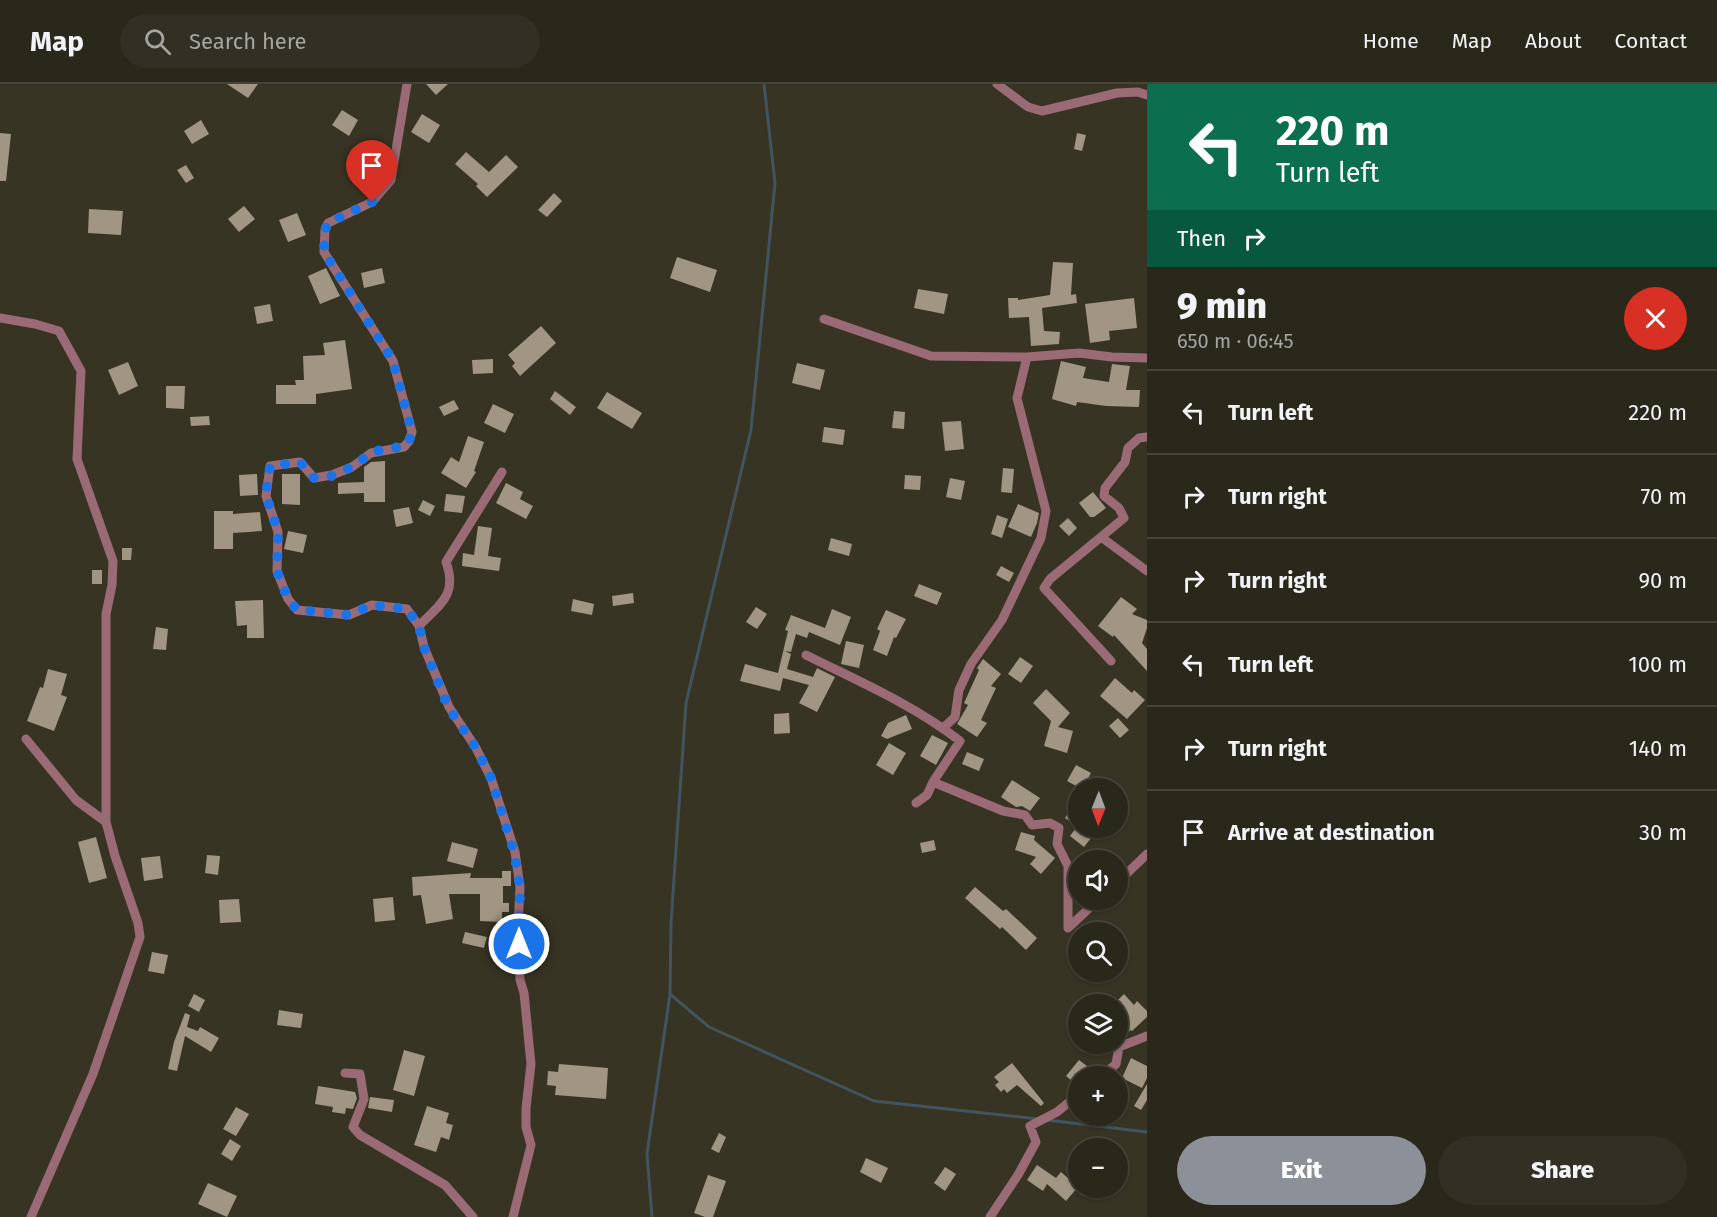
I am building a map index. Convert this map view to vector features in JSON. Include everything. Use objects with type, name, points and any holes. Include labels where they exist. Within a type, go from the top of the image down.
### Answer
[{"type":"street","points":[[407,84],[391,180],[372,202],[328,223],[325,230],[324,252],[393,361],[412,432],[409,441],[404,447],[387,448],[371,453],[352,467],[332,476],[314,478],[300,462],[270,466],[266,495],[278,532],[277,571],[288,599],[297,610],[349,615],[372,605],[407,609],[419,626],[424,647],[448,707],[476,748],[491,778],[516,864],[520,887],[518,927],[520,980],[524,993],[531,1064],[526,1108],[526,1126],[531,1145],[513,1217]]},
{"type":"street","points":[[997,84],[1028,107],[1042,111],[1117,93],[1138,92],[1147,95]]},
{"type":"street","points":[[0,318],[59,331],[81,371],[77,459],[113,561],[112,585],[106,614],[106,822],[138,923],[140,937],[93,1074],[31,1217]]},
{"type":"street","points":[[824,320],[932,356],[1027,357],[1079,353],[1147,358]]},
{"type":"street","points":[[943,728],[955,717],[959,690],[971,664],[1002,620],[1041,538],[1046,511],[1017,398],[1027,357]]},
{"type":"street","points":[[1112,661],[1044,588],[1050,579],[1124,518],[1119,508],[1104,496],[1105,488],[1125,462],[1128,448],[1139,438],[1147,437]]},
{"type":"street","points":[[419,626],[448,596],[451,575],[446,562],[502,472]]},
{"type":"street","points":[[1101,537],[1147,572]]},
{"type":"street","points":[[806,655],[943,728],[960,741],[927,795],[916,803]]},
{"type":"street","points":[[26,739],[76,800],[106,822]]},
{"type":"street","points":[[933,782],[1003,811],[1026,815],[1032,825],[1050,823],[1059,828],[1057,844],[1068,866]]},
{"type":"street","points":[[1128,872],[1147,854]]},
{"type":"street","points":[[1068,910],[1068,928],[1087,910]]},
{"type":"street","points":[[1114,1066],[1119,1047],[1147,1036]]},
{"type":"street","points":[[345,1073],[360,1074],[364,1099],[353,1127],[360,1135],[445,1185],[473,1217]]},
{"type":"street","points":[[990,1217],[1018,1175],[1036,1142],[1030,1126],[1057,1112],[1068,1103]]},
{"type":"building","points":[[227,84],[258,84],[248,98]]},
{"type":"building","points":[[426,84],[448,84],[436,95]]},
{"type":"building","points":[[342,110],[358,120],[349,136],[332,125]]},
{"type":"building","points":[[422,114],[440,125],[429,143],[411,132]]},
{"type":"building","points":[[201,120],[209,134],[192,144],[184,131]]},
{"type":"building","points":[[0,133],[11,134],[6,181],[0,181]]},
{"type":"building","points":[[1077,133],[1086,135],[1082,151],[1074,149]]},
{"type":"building","points":[[466,152],[489,172],[506,155],[518,167],[487,197],[476,186],[478,184],[455,164]]},
{"type":"building","points":[[186,165],[194,178],[186,183],[177,170]]},
{"type":"building","points":[[554,193],[562,201],[547,217],[538,210]]},
{"type":"building","points":[[244,206],[255,219],[239,232],[228,219]]},
{"type":"building","points":[[89,209],[123,211],[121,235],[88,233]]},
{"type":"building","points":[[297,213],[306,235],[288,242],[279,220]]},
{"type":"building","points":[[677,257],[717,270],[710,292],[670,278]]},
{"type":"building","points":[[1053,262],[1073,263],[1071,295],[1076,294],[1077,303],[1042,308],[1044,331],[1060,332],[1059,344],[1031,346],[1029,317],[1009,318],[1008,298],[1018,298],[1018,300],[1050,295]]},
{"type":"building","points":[[326,268],[340,296],[320,304],[308,276]]},
{"type":"building","points":[[382,268],[385,283],[364,288],[361,273]]},
{"type":"building","points":[[918,289],[948,294],[944,314],[914,308]]},
{"type":"building","points":[[1134,298],[1137,328],[1109,331],[1110,340],[1090,343],[1085,304]]},
{"type":"building","points":[[270,304],[273,321],[257,324],[254,307]]},
{"type":"building","points":[[541,326],[556,343],[520,376],[512,366],[515,363],[508,355]]},
{"type":"building","points":[[345,340],[352,389],[316,394],[316,404],[276,404],[276,385],[296,385],[295,380],[304,380],[303,356],[325,355],[323,343]]},
{"type":"building","points":[[493,359],[493,373],[473,374],[472,360]]},
{"type":"building","points":[[1061,361],[1086,367],[1083,378],[1109,382],[1112,364],[1130,366],[1126,390],[1140,390],[1139,407],[1077,402],[1076,406],[1052,399]]},
{"type":"building","points":[[128,362],[138,386],[119,395],[108,370]]},
{"type":"building","points":[[797,363],[825,370],[820,390],[792,383]]},
{"type":"building","points":[[166,386],[185,386],[184,409],[166,408]]},
{"type":"building","points":[[555,391],[576,407],[570,415],[550,399]]},
{"type":"building","points":[[607,392],[642,413],[632,429],[597,408]]},
{"type":"building","points":[[454,400],[459,409],[444,416],[439,407]]},
{"type":"building","points":[[493,404],[514,414],[505,433],[484,423]]},
{"type":"building","points":[[894,411],[905,412],[904,429],[892,428]]},
{"type":"building","points":[[209,416],[210,425],[191,426],[190,417]]},
{"type":"building","points":[[961,421],[964,449],[945,451],[942,422]]},
{"type":"building","points":[[824,427],[845,430],[843,445],[822,442]]},
{"type":"building","points":[[468,436],[484,442],[474,471],[476,472],[466,488],[441,473],[451,457],[459,462]]},
{"type":"building","points":[[385,461],[385,502],[364,502],[364,493],[338,494],[338,483],[364,482],[364,467],[371,462]]},
{"type":"building","points":[[1003,468],[1014,469],[1012,493],[1001,492]]},
{"type":"building","points":[[257,474],[258,495],[240,496],[239,475]]},
{"type":"building","points":[[282,474],[300,474],[300,505],[282,504]]},
{"type":"building","points":[[905,475],[921,476],[920,490],[904,489]]},
{"type":"building","points":[[950,478],[965,481],[961,500],[946,497]]},
{"type":"building","points":[[506,483],[523,492],[520,499],[533,506],[526,519],[496,503]]},
{"type":"building","points":[[1093,492],[1106,508],[1094,517],[1090,517],[1079,503]]},
{"type":"building","points":[[446,494],[465,496],[462,513],[444,511]]},
{"type":"building","points":[[423,500],[435,506],[430,516],[418,510]]},
{"type":"building","points":[[1018,504],[1039,513],[1031,537],[1008,527]]},
{"type":"building","points":[[409,507],[413,523],[396,527],[393,510]]},
{"type":"building","points":[[214,511],[233,511],[233,514],[260,512],[262,531],[233,533],[233,549],[214,549]]},
{"type":"building","points":[[997,515],[1008,519],[1002,538],[991,534]]},
{"type":"building","points":[[1068,518],[1077,528],[1069,536],[1059,526]]},
{"type":"building","points":[[478,526],[492,528],[488,556],[501,558],[499,571],[462,566],[463,553],[474,555]]},
{"type":"building","points":[[288,531],[307,535],[303,553],[284,549]]},
{"type":"building","points":[[831,538],[852,544],[849,556],[828,550]]},
{"type":"building","points":[[122,548],[132,548],[131,560],[122,560]]},
{"type":"building","points":[[1001,566],[1014,573],[1009,582],[996,575]]},
{"type":"building","points":[[92,570],[102,570],[102,584],[92,584]]},
{"type":"building","points":[[919,584],[942,593],[937,605],[914,596]]},
{"type":"building","points":[[633,593],[634,603],[613,606],[612,596]]},
{"type":"building","points":[[1121,597],[1137,609],[1132,614],[1147,620],[1142,643],[1147,649],[1147,671],[1114,635],[1113,637],[1098,626]]},
{"type":"building","points":[[573,599],[594,604],[592,615],[571,611]]},
{"type":"building","points":[[263,600],[264,638],[247,638],[247,625],[237,626],[235,601]]},
{"type":"building","points":[[756,607],[767,614],[757,629],[746,622]]},
{"type":"building","points":[[832,609],[851,617],[840,645],[809,632],[807,638],[796,634],[791,652],[785,651],[791,654],[787,669],[813,677],[817,668],[835,677],[817,712],[799,703],[809,685],[783,678],[780,691],[740,681],[745,664],[778,673],[788,631],[785,630],[791,615],[825,628]]},
{"type":"building","points":[[886,610],[906,619],[896,638],[894,637],[887,656],[873,650],[880,631],[877,629]]},
{"type":"building","points":[[156,627],[168,629],[166,650],[153,649]]},
{"type":"building","points":[[846,641],[864,645],[859,668],[841,664]]},
{"type":"building","points":[[1020,657],[1033,666],[1021,683],[1008,674]]},
{"type":"building","points":[[983,659],[1001,674],[991,686],[996,688],[981,720],[987,723],[977,737],[957,724],[968,705],[964,703],[979,670],[977,668]]},
{"type":"building","points":[[48,669],[67,674],[61,695],[67,697],[54,731],[27,721],[40,687],[43,688]]},
{"type":"building","points":[[1115,678],[1132,693],[1134,690],[1145,700],[1127,719],[1100,696]]},
{"type":"building","points":[[1046,689],[1070,713],[1058,727],[1073,731],[1067,753],[1044,746],[1051,721],[1033,703]]},
{"type":"building","points":[[789,713],[790,733],[774,734],[774,714]]},
{"type":"building","points":[[906,715],[912,729],[887,739],[881,736],[888,723]]},
{"type":"building","points":[[1118,718],[1129,730],[1120,738],[1109,726]]},
{"type":"building","points":[[932,735],[948,743],[936,765],[920,756]]},
{"type":"building","points":[[889,743],[906,753],[893,775],[876,765]]},
{"type":"building","points":[[967,752],[984,759],[979,771],[962,764]]},
{"type":"building","points":[[1076,765],[1091,773],[1088,778],[1069,778]]},
{"type":"building","points":[[1012,780],[1040,798],[1030,811],[1022,806],[1016,807],[1001,797]]},
{"type":"building","points":[[1021,832],[1035,836],[1034,840],[1055,858],[1041,874],[1030,864],[1036,857],[1015,850]]},
{"type":"building","points":[[96,837],[107,878],[89,883],[78,842]]},
{"type":"building","points":[[1073,838],[1091,838],[1084,847]]},
{"type":"building","points":[[934,840],[936,850],[922,853],[920,843]]},
{"type":"building","points":[[452,842],[478,849],[473,868],[447,861]]},
{"type":"building","points":[[207,855],[220,856],[218,875],[205,873]]},
{"type":"building","points":[[160,856],[163,878],[144,881],[141,858]]},
{"type":"building","points":[[502,871],[511,871],[511,886],[503,886],[503,903],[509,903],[509,912],[502,912],[502,922],[480,921],[480,894],[449,894],[453,919],[426,924],[421,895],[413,896],[412,877],[471,873],[470,878],[502,878]]},
{"type":"building","points":[[975,887],[1003,911],[1006,909],[1037,938],[1026,950],[1002,927],[1000,929],[965,898]]},
{"type":"building","points":[[393,897],[395,920],[375,922],[373,899]]},
{"type":"building","points":[[239,899],[241,922],[220,923],[219,900]]},
{"type":"building","points":[[465,932],[487,937],[484,948],[462,943]]},
{"type":"building","points":[[152,952],[168,955],[164,974],[148,971]]},
{"type":"building","points":[[194,994],[205,1000],[199,1012],[188,1006]]},
{"type":"building","points":[[1128,998],[1134,1005],[1137,1001],[1147,1011],[1147,1017],[1128,1032]]},
{"type":"building","points":[[279,1010],[303,1014],[301,1028],[277,1025]]},
{"type":"building","points":[[185,1013],[190,1015],[187,1027],[198,1031],[200,1027],[219,1038],[211,1052],[185,1036],[177,1071],[168,1069],[174,1042]]},
{"type":"building","points":[[404,1050],[425,1056],[414,1096],[393,1090]]},
{"type":"building","points":[[1131,1058],[1147,1066],[1147,1078],[1142,1088],[1128,1081],[1127,1066]]},
{"type":"building","points":[[1079,1060],[1087,1066],[1074,1066]]},
{"type":"building","points":[[1012,1063],[1044,1103],[1041,1106],[1017,1085],[1007,1093],[1004,1089],[1001,1092],[995,1085],[999,1082],[994,1077]]},
{"type":"building","points":[[559,1064],[608,1068],[606,1099],[555,1095],[556,1086],[547,1085],[548,1071],[558,1072]]},
{"type":"building","points":[[1147,1084],[1147,1100],[1141,1110],[1134,1106]]},
{"type":"building","points":[[318,1086],[355,1092],[357,1098],[353,1109],[346,1108],[345,1114],[332,1112],[333,1107],[315,1104]]},
{"type":"building","points":[[370,1097],[394,1100],[392,1112],[368,1108]]},
{"type":"building","points":[[427,1106],[449,1113],[446,1123],[453,1125],[449,1140],[441,1137],[436,1152],[414,1145]]},
{"type":"building","points":[[236,1107],[249,1114],[236,1136],[223,1129]]},
{"type":"building","points":[[719,1133],[726,1137],[719,1153],[711,1149]]},
{"type":"building","points":[[230,1139],[241,1146],[232,1161],[221,1154]]},
{"type":"building","points":[[866,1158],[888,1168],[881,1183],[860,1172]]},
{"type":"building","points":[[1037,1165],[1056,1178],[1061,1172],[1068,1178],[1069,1198],[1066,1201],[1047,1184],[1043,1191],[1027,1180]]},
{"type":"building","points":[[945,1167],[956,1174],[945,1191],[934,1183]]},
{"type":"building","points":[[708,1175],[726,1181],[713,1217],[694,1213]]},
{"type":"building","points":[[208,1183],[237,1196],[227,1217],[198,1204]]},
{"type":"waterway","points":[[652,1217],[647,1154],[670,994],[671,923],[686,703],[751,430],[775,183],[764,84]]},
{"type":"waterway","points":[[670,994],[709,1027],[874,1101],[1038,1119]]},
{"type":"waterway","points":[[1047,1120],[1147,1132]]},
{"type":"route","points":[[372,202],[328,223],[325,230],[324,252],[380,337],[393,361],[412,432],[404,447],[387,448],[371,453],[352,467],[332,476],[314,478],[300,462],[270,466],[266,495],[278,532],[277,571],[288,599],[297,610],[349,615],[372,605],[407,609],[419,626],[424,647],[448,707],[476,748],[491,778],[514,852],[520,887],[519,944]]}]
